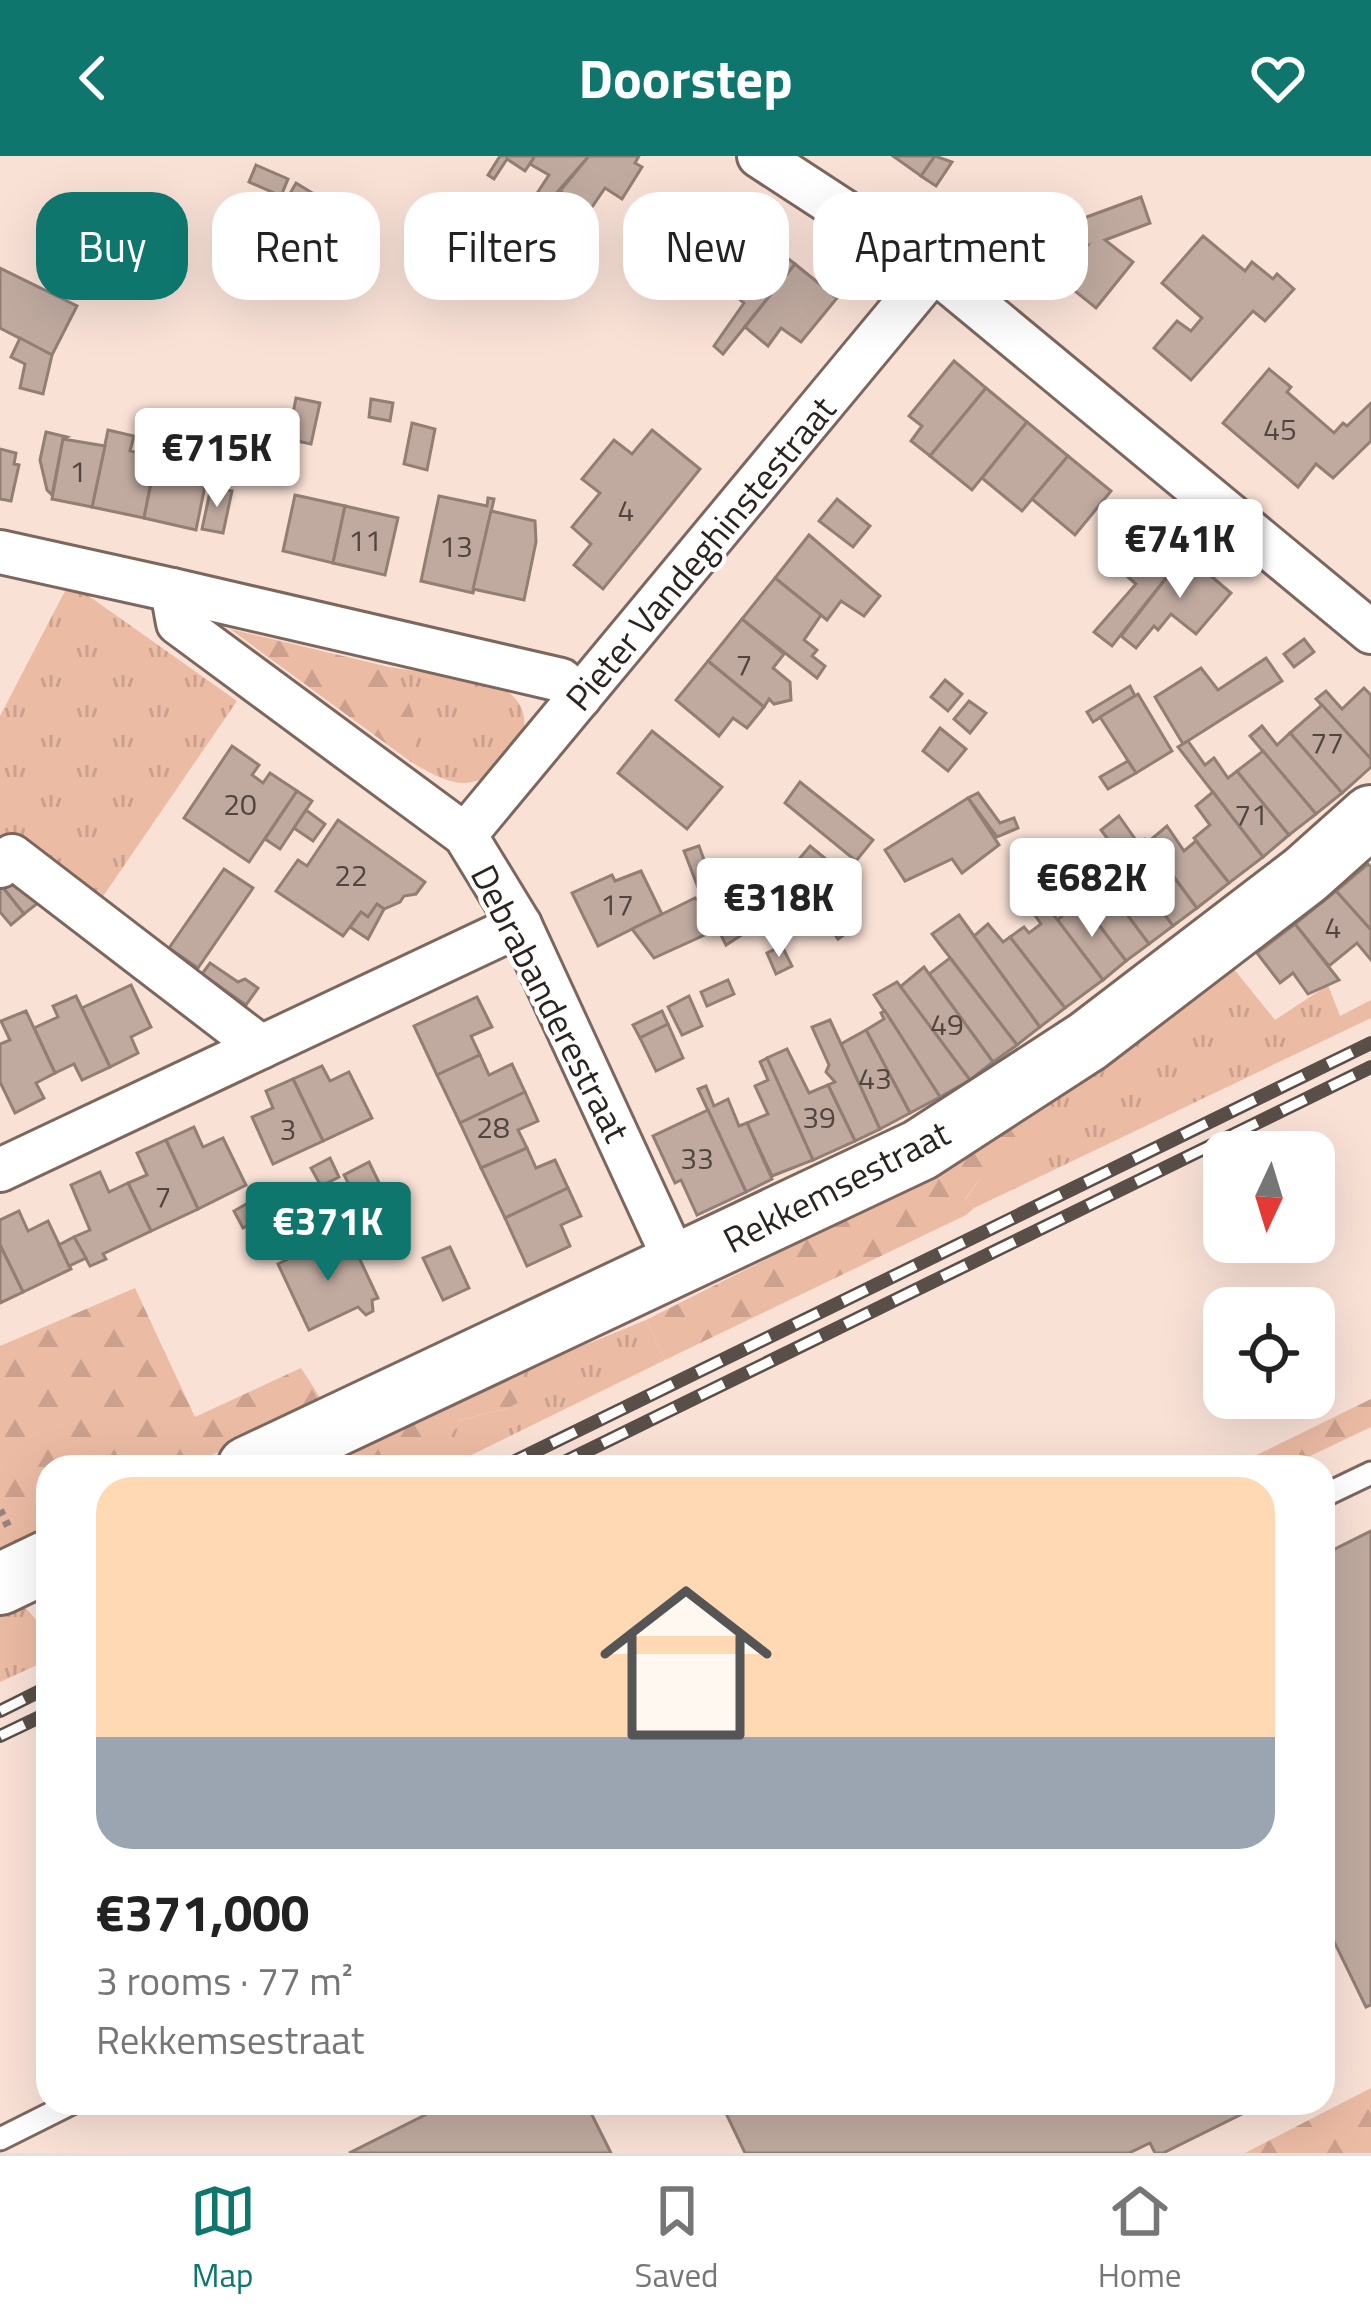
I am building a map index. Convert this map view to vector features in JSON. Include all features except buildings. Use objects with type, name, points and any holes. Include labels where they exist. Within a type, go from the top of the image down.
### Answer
[{"type":"street","points":[[759,156],[814,192]]},
{"type":"street","name":"Pieter Vandeghinstestraat","points":[[465,835],[909,300]]},
{"type":"street","points":[[970,300],[1371,632]]},
{"type":"street","points":[[0,552],[561,680],[580,697]]},
{"type":"street","name":"Debrabanderestraat","points":[[172,590],[178,623],[465,835],[520,925],[677,1264]]},
{"type":"street","name":"Rekkemsestraat","points":[[273,1455],[939,1138],[1088,1040],[1305,875],[1371,816]]},
{"type":"street","points":[[0,866],[13,856],[261,1047]]},
{"type":"street","points":[[0,1171],[520,925]]},
{"type":"street","points":[[0,1584],[36,1567]]},
{"type":"lane","points":[[1335,1490],[1371,1473]]},
{"type":"lane","points":[[0,2139],[48,2115]]},
{"type":"green space","points":[[65,591],[86,594],[237,701],[97,905],[0,838],[0,716]]},
{"type":"green space","points":[[230,629],[389,667],[415,724],[411,762]]},
{"type":"green space","points":[[389,667],[470,680],[508,692],[520,705],[524,719],[516,750],[492,774],[462,783],[411,762],[413,726]]},
{"type":"green space","points":[[1233,968],[1275,1020],[1328,985],[1340,1016],[1371,1000],[1371,1018],[974,1208],[965,1200],[1050,1099]]},
{"type":"green space","points":[[1050,1099],[1053,1129],[1028,1154],[978,1181],[965,1199],[974,1208],[966,1215],[665,1360],[646,1320],[943,1170]]},
{"type":"green space","points":[[135,1288],[195,1417],[301,1368],[323,1402],[212,1455],[36,1455],[36,1540],[0,1557],[0,1346]]},
{"type":"green space","points":[[646,1320],[665,1360],[471,1455],[425,1455],[460,1420],[508,1408],[521,1371]]},
{"type":"green space","points":[[521,1371],[530,1396],[508,1408],[460,1420],[448,1438],[426,1455],[341,1455]]},
{"type":"green space","points":[[1371,1399],[1371,1427],[1312,1455],[1257,1455]]},
{"type":"green space","points":[[22,1604],[36,1620],[36,1666],[0,1682],[0,1614]]},
{"type":"green space","points":[[1371,2088],[1371,2153],[1245,2153],[1319,2115],[1335,2115],[1335,2107]]},
{"type":"railway","points":[[528,1455],[1371,1043]]},
{"type":"railway","points":[[579,1455],[1371,1067]]},
{"type":"railway","points":[[0,1711],[36,1693]]},
{"type":"railway","points":[[0,1736],[36,1719]]}]
